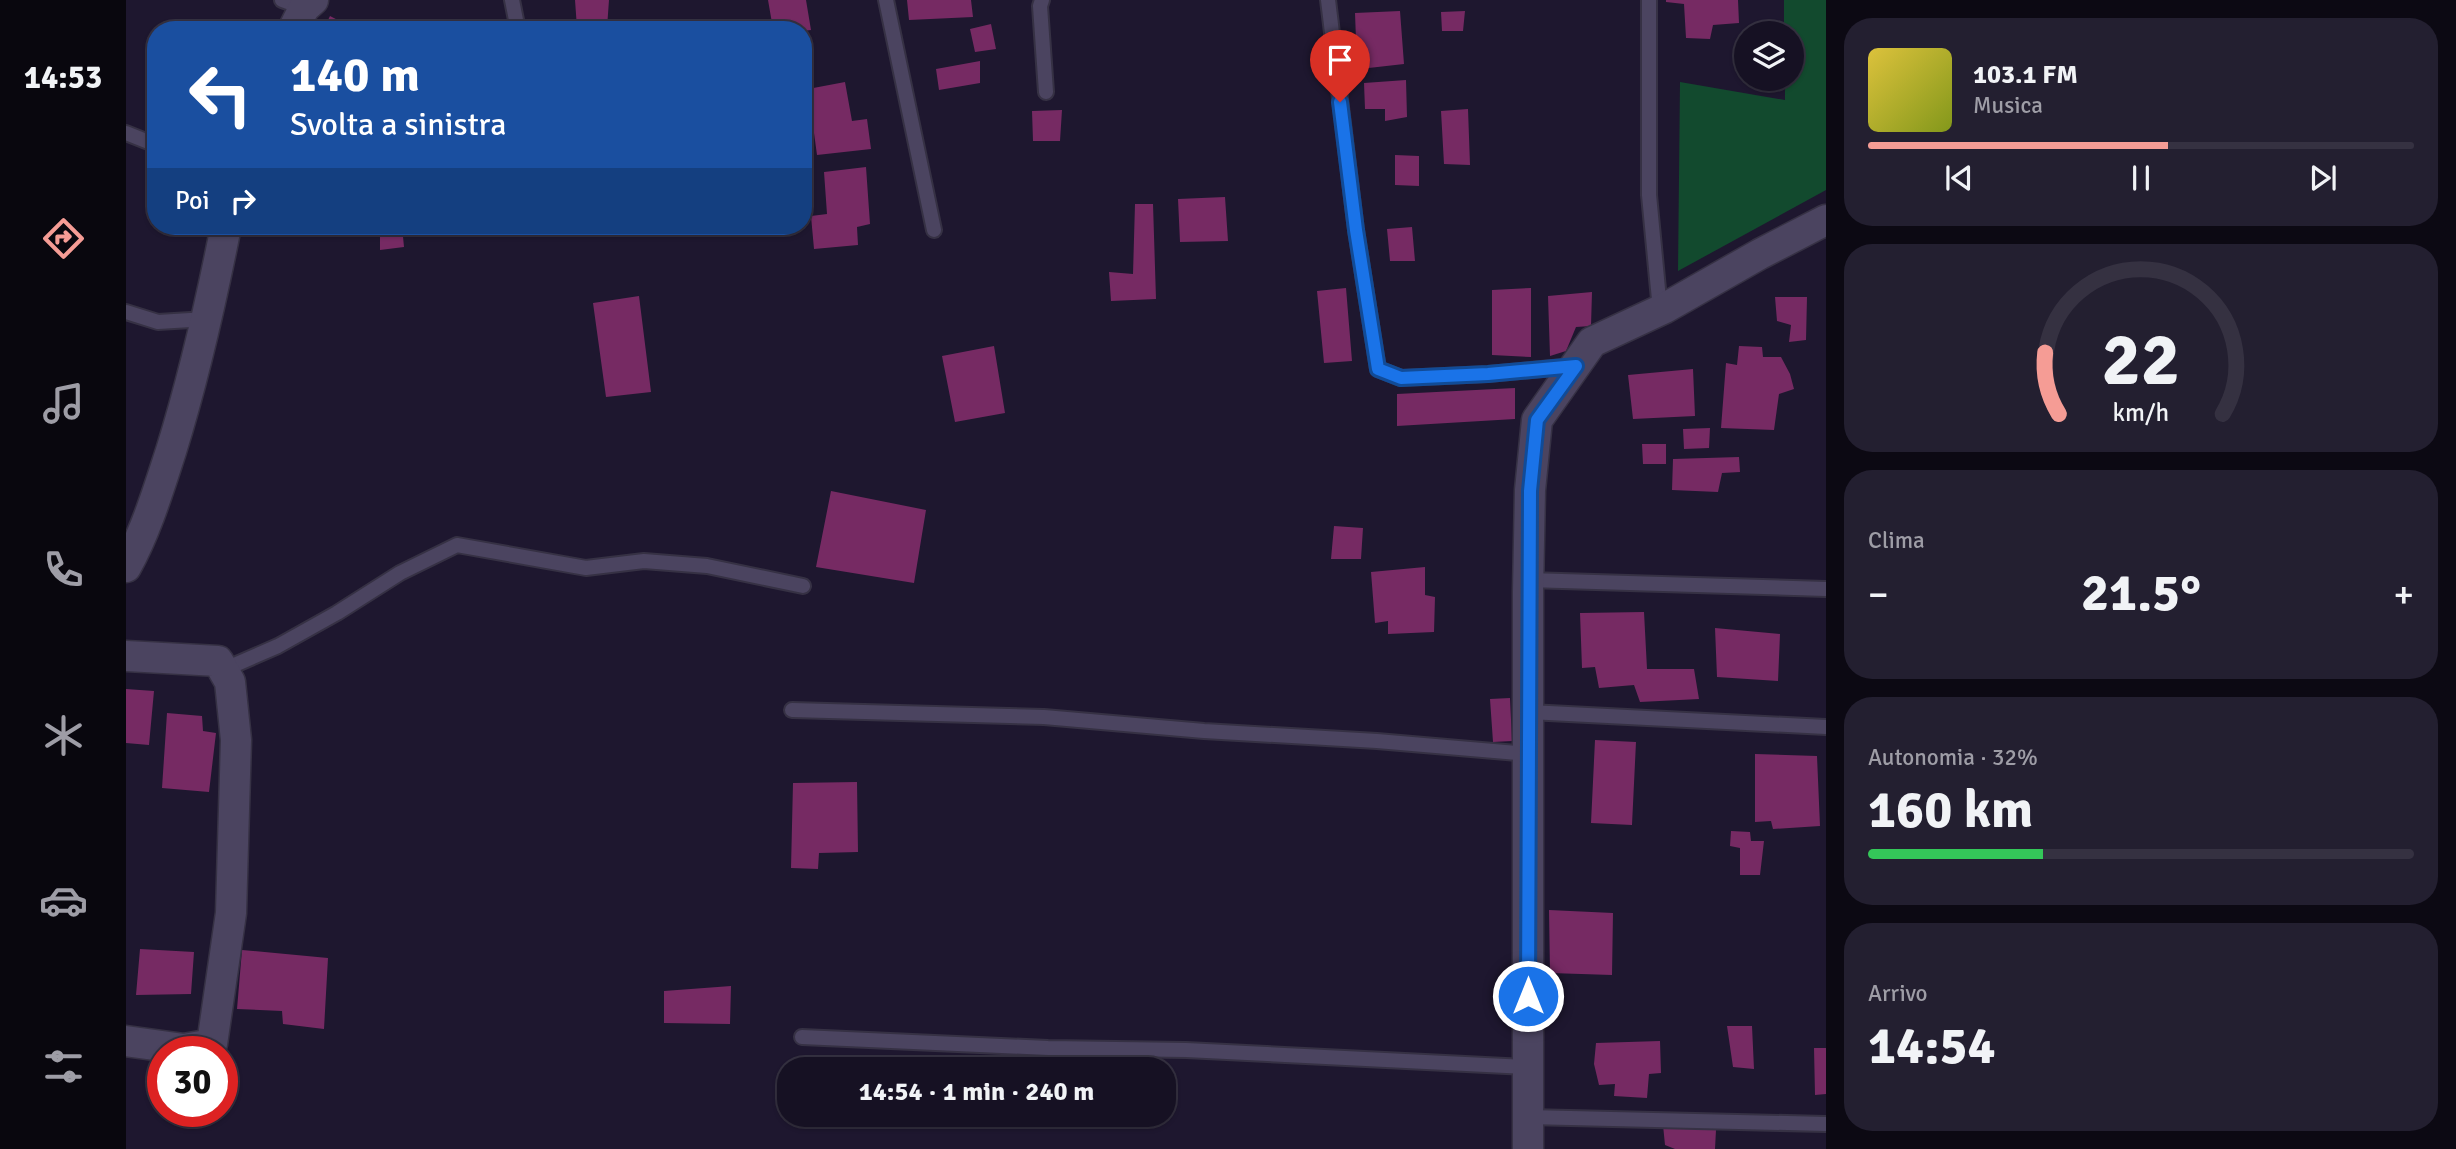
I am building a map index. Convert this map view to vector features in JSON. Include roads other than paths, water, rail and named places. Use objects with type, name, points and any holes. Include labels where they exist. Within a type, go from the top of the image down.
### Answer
[{"type":"street","points":[[1528,1149],[1528,580],[1530,491],[1537,420],[1592,342],[1660,310],[1826,220]]},
{"type":"street","points":[[126,567],[138,545],[157,494],[185,404],[207,320],[224,235]]},
{"type":"street","points":[[126,656],[218,661],[230,682],[236,740],[231,913],[212,1044],[184,1049],[126,1041]]},
{"type":"lane","points":[[512,0],[516,21]]},
{"type":"lane","points":[[886,0],[934,230]]},
{"type":"lane","points":[[1042,0],[1040,6],[1046,92]]},
{"type":"lane","points":[[1328,0],[1355,217],[1378,369],[1401,378],[1576,366]]},
{"type":"lane","points":[[1649,0],[1649,195],[1660,310]]},
{"type":"lane","points":[[126,133],[147,141]]},
{"type":"lane","points":[[126,312],[158,322],[207,320]]},
{"type":"lane","points":[[223,670],[278,646],[400,573],[457,545],[586,568],[644,561],[707,566],[803,586]]},
{"type":"lane","points":[[1528,580],[1826,589]]},
{"type":"lane","points":[[792,710],[1044,718],[1204,732],[1377,741],[1529,754]]},
{"type":"lane","points":[[1529,712],[1826,727]]},
{"type":"lane","points":[[802,1037],[1048,1048],[1186,1050],[1528,1067]]},
{"type":"lane","points":[[1528,1117],[1826,1124]]}]
